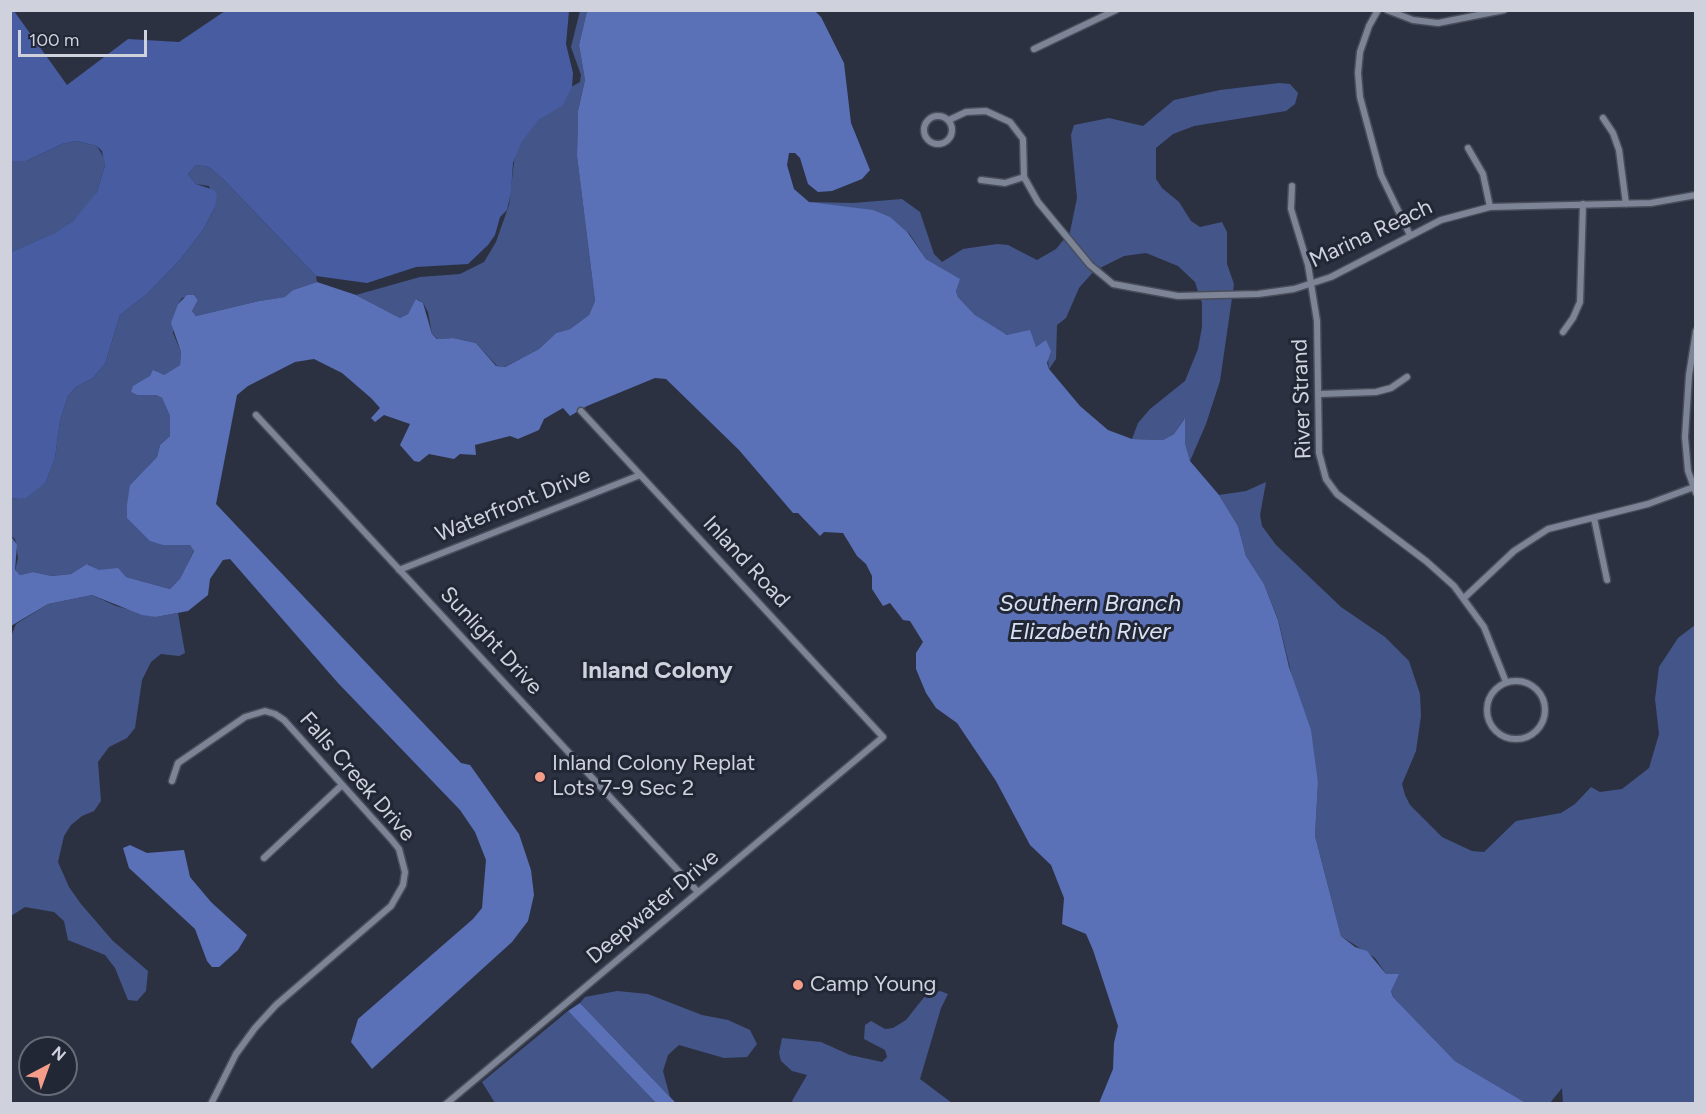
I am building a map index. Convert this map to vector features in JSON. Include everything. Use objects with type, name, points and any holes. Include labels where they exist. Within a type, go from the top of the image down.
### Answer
[{"type":"street","points":[[1034,49],[1116,10]]},
{"type":"street","points":[[1378,10],[1369,26],[1360,52],[1359,89],[1381,175],[1410,235]]},
{"type":"street","points":[[1387,10],[1413,20],[1438,23],[1504,10]]},
{"type":"street","points":[[949,120],[966,112],[986,111],[1010,122],[1023,139],[1024,177],[1005,183],[981,180]]},
{"type":"street","points":[[940,115],[949,120],[952,129],[947,141],[939,144],[926,138],[923,129],[931,117],[940,115]]},
{"type":"street","points":[[1603,118],[1620,150],[1626,204]]},
{"type":"street","points":[[1468,148],[1483,174],[1490,207]]},
{"type":"street","name":"Marina Reach","points":[[1024,177],[1055,225],[1090,265],[1113,284],[1178,296],[1286,291],[1360,263],[1410,235],[1456,215],[1490,207],[1651,203],[1695,195]]},
{"type":"street","name":"River Strand","points":[[1292,186],[1291,209],[1312,283],[1319,343],[1319,453],[1329,484],[1355,508],[1445,577],[1464,598],[1484,627],[1506,682]]},
{"type":"street","points":[[1563,332],[1580,302],[1584,253],[1583,204]]},
{"type":"street","points":[[1464,598],[1526,542],[1548,530],[1695,490],[1688,471],[1685,437],[1689,375],[1695,331]]},
{"type":"street","points":[[1320,394],[1376,392],[1391,388],[1407,377]]},
{"type":"street","name":"Inland Road","points":[[581,411],[883,737]]},
{"type":"street","name":"Sunlight Drive","points":[[256,415],[698,892]]},
{"type":"street","name":"Waterfront Drive","points":[[399,570],[640,475]]},
{"type":"street","points":[[1594,518],[1607,580]]},
{"type":"street","points":[[1506,682],[1529,683],[1544,700],[1546,707],[1543,723],[1526,738],[1511,739],[1503,736],[1488,720],[1487,705],[1490,698],[1494,691],[1506,682]]},
{"type":"street","name":"Falls Creek Drive","points":[[172,781],[174,771],[185,758],[245,717],[265,711],[284,720],[399,849],[404,866],[403,885],[390,906],[276,1005],[255,1028],[236,1054],[211,1104]]},
{"type":"street","name":"Deepwater Drive","points":[[446,1104],[883,737]]},
{"type":"street","points":[[264,858],[342,785]]},
{"type":"shaded area","points":[[10,11],[14,11],[67,85],[128,39],[179,42],[225,11],[569,11],[566,44],[573,73],[572,87],[562,106],[538,120],[521,143],[513,163],[507,210],[500,217],[495,235],[488,245],[468,264],[416,267],[367,283],[316,276],[224,180],[209,167],[196,165],[188,174],[196,184],[214,190],[217,195],[215,207],[203,230],[180,260],[146,295],[120,315],[105,364],[93,378],[76,387],[68,396],[60,421],[55,458],[46,482],[26,498],[10,498],[11,252],[55,233],[73,221],[97,192],[105,165],[102,151],[97,146],[77,141],[62,144],[26,161],[11,161]]},
{"type":"shaded area","points":[[580,11],[587,11],[579,45],[585,80],[578,111],[577,156],[595,301],[589,315],[570,329],[556,333],[539,349],[526,356],[504,367],[497,366],[476,343],[453,338],[438,339],[432,334],[428,312],[423,303],[417,299],[408,314],[400,318],[356,295],[420,277],[460,274],[484,262],[496,242],[509,205],[515,154],[531,109],[580,82],[581,75],[571,47]]},
{"type":"shaded area","points":[[1279,83],[1290,84],[1298,93],[1295,104],[1286,111],[1194,126],[1173,134],[1156,148],[1156,179],[1162,188],[1179,202],[1191,221],[1200,227],[1222,222],[1227,232],[1227,264],[1234,284],[1220,381],[1206,424],[1190,461],[1185,443],[1184,419],[1174,434],[1163,440],[1132,439],[1138,423],[1150,409],[1185,381],[1198,349],[1202,327],[1202,303],[1195,282],[1178,266],[1146,253],[1124,256],[1094,271],[1079,288],[1066,318],[1057,325],[1056,359],[1049,369],[1046,341],[1036,347],[996,330],[975,315],[958,297],[956,291],[959,279],[926,259],[909,233],[809,202],[853,203],[902,199],[920,212],[934,254],[942,262],[963,249],[997,244],[1008,245],[1037,260],[1056,249],[1070,232],[1077,198],[1071,135],[1074,125],[1109,118],[1143,126],[1174,100],[1220,90]]},
{"type":"shaded area","points":[[77,141],[97,146],[104,158],[105,165],[97,192],[73,221],[56,233],[11,252],[11,161],[26,161],[62,144]]},
{"type":"shaded area","points":[[196,165],[209,167],[224,180],[316,276],[317,282],[293,290],[286,297],[196,316],[192,311],[198,300],[194,295],[182,298],[178,304],[173,333],[181,352],[180,365],[164,375],[151,376],[131,392],[137,395],[156,395],[162,398],[170,416],[170,436],[160,445],[157,457],[130,485],[163,545],[190,545],[194,550],[180,580],[170,589],[126,577],[112,570],[98,570],[88,564],[71,574],[52,576],[33,572],[20,575],[15,571],[18,558],[15,539],[11,536],[10,498],[19,499],[46,482],[55,458],[60,421],[68,396],[76,387],[93,378],[105,364],[120,315],[146,295],[180,260],[203,230],[215,207],[209,186],[196,184],[188,174]]},
{"type":"shaded area","points":[[1266,482],[1260,515],[1262,526],[1276,545],[1341,607],[1385,637],[1409,661],[1420,694],[1421,716],[1416,751],[1402,784],[1405,795],[1410,805],[1442,837],[1472,851],[1484,852],[1516,821],[1561,813],[1575,804],[1591,787],[1600,792],[1622,789],[1649,768],[1659,734],[1655,699],[1659,667],[1678,638],[1695,625],[1695,1103],[1563,1103],[1562,1088],[1550,1103],[1526,1103],[1455,1061],[1393,997],[1386,974],[1375,958],[1341,936],[1315,836],[1318,783],[1278,619],[1264,584],[1246,556],[1238,526],[1219,495],[1246,491]]},
{"type":"shaded area","points":[[92,595],[116,606],[156,617],[178,613],[185,653],[179,656],[161,654],[151,662],[142,680],[135,728],[127,738],[109,747],[98,762],[101,801],[94,811],[82,816],[71,825],[64,836],[58,862],[69,887],[81,904],[113,941],[148,971],[146,991],[137,1001],[128,1000],[115,968],[105,955],[68,940],[64,921],[54,912],[25,907],[11,916],[10,639],[16,624],[48,604]]},
{"type":"shaded area","points":[[617,991],[648,994],[702,1015],[728,1020],[750,1030],[757,1044],[747,1057],[724,1058],[679,1045],[668,1055],[663,1071],[670,1097],[580,1003],[585,997]]},
{"type":"shaded area","points":[[940,991],[948,994],[941,1008],[920,1079],[952,1103],[794,1103],[792,1101],[807,1075],[792,1071],[781,1061],[779,1053],[782,1038],[821,1042],[850,1055],[882,1062],[887,1057],[885,1050],[864,1039],[865,1025],[871,1021],[885,1029],[893,1028],[906,1020],[925,996]]},
{"type":"shaded area","points":[[568,1011],[656,1103],[495,1103],[482,1082]]},
{"type":"water","name":"Southern Branch Elizabeth River","points":[[587,11],[815,11],[821,17],[844,63],[851,123],[870,170],[862,179],[832,191],[818,192],[808,184],[800,158],[795,153],[789,153],[787,165],[794,189],[809,202],[873,210],[890,217],[908,233],[926,259],[960,279],[956,291],[958,297],[975,315],[1007,335],[1030,330],[1036,347],[1046,340],[1051,351],[1047,363],[1049,369],[1080,406],[1108,430],[1132,439],[1163,440],[1174,434],[1185,418],[1185,443],[1190,461],[1219,495],[1238,526],[1246,556],[1264,584],[1278,620],[1289,667],[1311,730],[1318,783],[1315,836],[1341,936],[1355,947],[1367,951],[1386,974],[1399,974],[1391,991],[1393,997],[1455,1061],[1526,1103],[1099,1103],[1113,1069],[1114,1043],[1118,1026],[1086,934],[1062,924],[1064,898],[1051,865],[1030,845],[996,781],[957,723],[936,708],[926,693],[916,669],[916,653],[923,642],[910,621],[903,620],[890,603],[883,606],[872,589],[872,576],[866,564],[857,556],[843,533],[824,532],[820,536],[798,513],[793,513],[739,450],[666,379],[655,378],[587,406],[570,416],[563,408],[544,419],[539,430],[518,439],[510,436],[475,445],[476,455],[460,454],[454,459],[429,454],[419,462],[414,461],[400,445],[410,424],[384,415],[375,422],[371,418],[380,408],[371,398],[342,373],[314,359],[295,362],[248,386],[237,395],[216,504],[461,763],[470,765],[519,834],[531,870],[534,895],[528,921],[512,942],[372,1069],[351,1042],[358,1019],[473,919],[482,908],[486,860],[475,832],[460,810],[338,683],[230,559],[223,560],[210,579],[208,595],[188,611],[156,617],[142,615],[92,595],[48,604],[11,626],[11,536],[17,545],[15,570],[20,575],[33,572],[52,576],[71,574],[87,564],[99,570],[118,568],[126,577],[170,589],[180,579],[194,551],[190,545],[163,545],[150,541],[127,518],[127,505],[130,485],[157,457],[160,445],[170,436],[170,416],[162,398],[156,395],[137,395],[131,392],[133,386],[150,376],[153,370],[164,375],[180,365],[181,352],[171,323],[178,304],[187,295],[194,295],[198,300],[192,311],[196,316],[285,297],[293,290],[317,282],[356,295],[400,318],[408,314],[416,299],[423,303],[432,334],[437,339],[453,338],[476,343],[496,366],[505,367],[539,349],[556,333],[570,329],[589,315],[595,301],[577,156],[578,111],[585,80],[579,45]]},
{"type":"water","points":[[130,845],[147,853],[184,850],[190,877],[211,902],[247,935],[238,950],[219,967],[212,967],[207,961],[195,929],[129,868],[123,848]]},
{"type":"water","points":[[580,1003],[676,1103],[656,1103],[568,1011]]},
{"type":"place","name":"Inland Colony Replat Lots 7-9 Sec 2","points":[[540,777]]},
{"type":"place","name":"Camp Young","points":[[798,985]]},
{"type":"district","name":"Inland Colony","points":[[657,671]]}]
